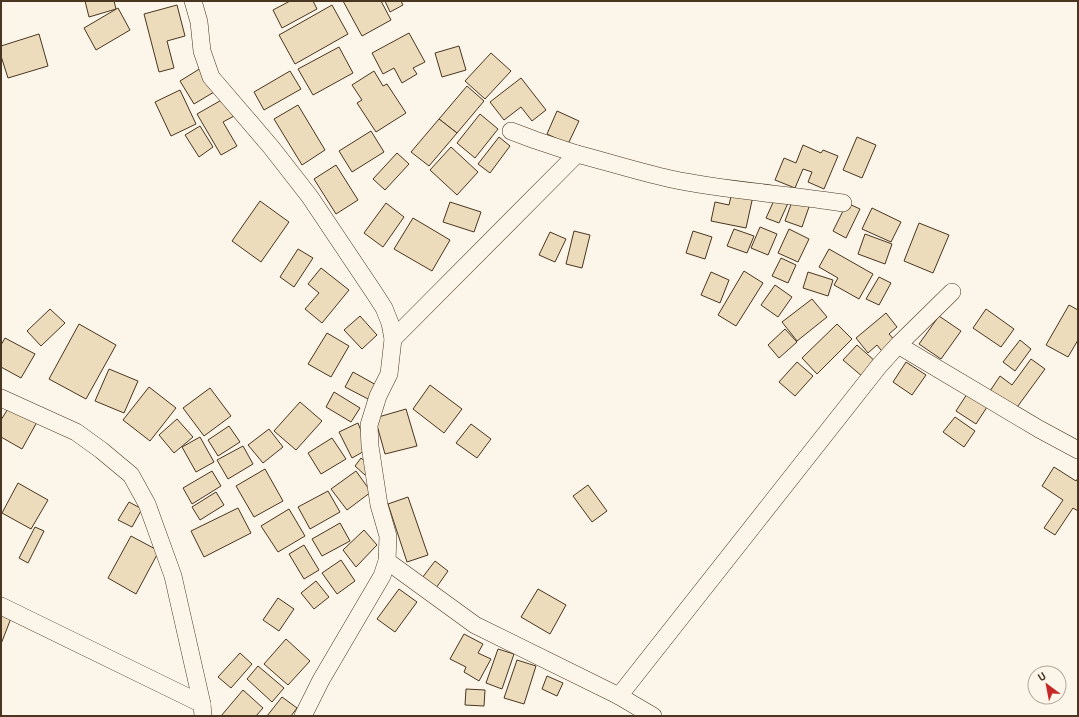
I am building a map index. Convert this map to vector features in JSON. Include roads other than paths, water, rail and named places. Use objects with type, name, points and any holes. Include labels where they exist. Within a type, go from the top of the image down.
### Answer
[{"type":"street","points":[[193,1],[199,22],[202,51],[211,77],[271,147],[310,197],[376,294],[390,323],[393,339],[389,374],[378,396],[369,425],[370,446],[379,505],[388,536],[387,561],[382,576],[321,680],[303,716]]},
{"type":"street","points":[[512,131],[577,154],[671,179],[844,203]]},
{"type":"street","points":[[393,339],[577,154]]},
{"type":"street","points":[[619,696],[879,366],[898,345],[952,292]]},
{"type":"street","points":[[898,345],[1038,429],[1078,450]]},
{"type":"street","points":[[1,398],[76,432],[101,450],[131,475],[147,504],[173,576],[203,710]]},
{"type":"street","points":[[387,561],[475,625],[619,696],[653,716]]},
{"type":"street","points":[[1,606],[203,710]]}]
